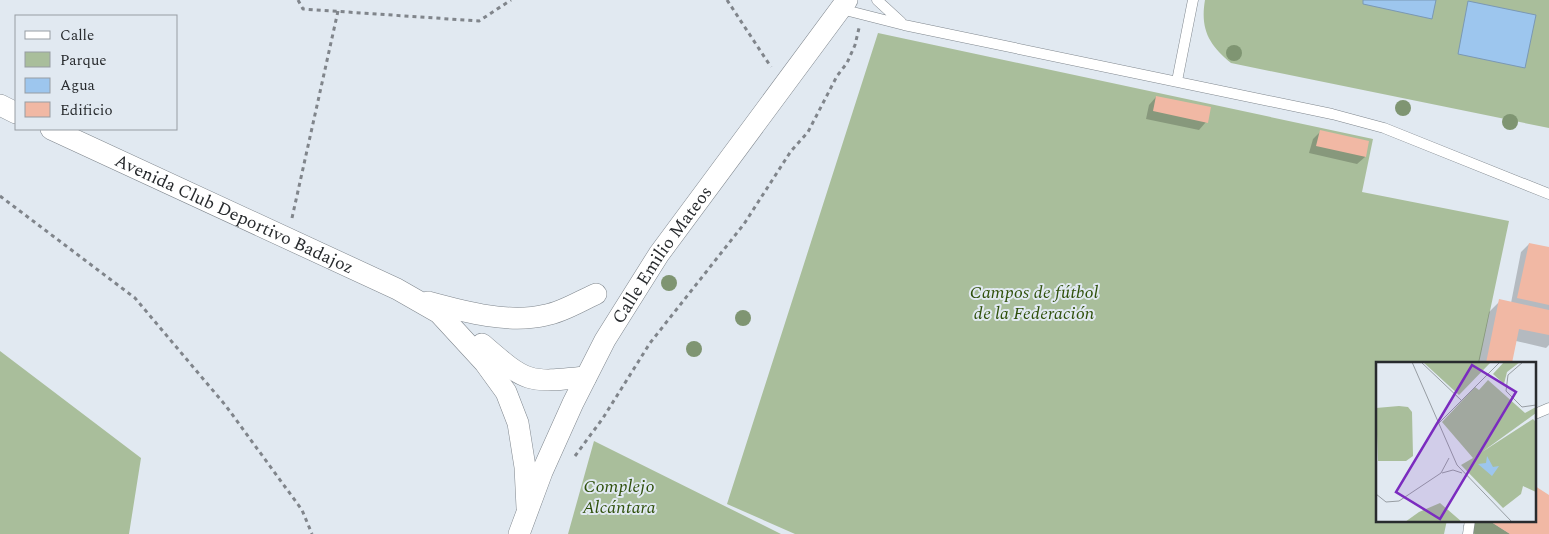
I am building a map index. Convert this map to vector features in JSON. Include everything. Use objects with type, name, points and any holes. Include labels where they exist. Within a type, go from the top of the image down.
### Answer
[{"type":"street","name":"Calle Emilio Mateos","points":[[518,534],[527,508],[586,376],[605,340],[651,267],[844,5]]},
{"type":"street","points":[[0,105],[15,112]]},
{"type":"street","name":"Avenida Club Deportivo Badajoz","points":[[53,130],[418,299],[455,321],[509,368],[523,377],[545,380],[586,376]]},
{"type":"street","name":"Avenida Club Deportivo Badajoz","points":[[418,299],[455,309],[514,318],[547,315],[596,294]]},
{"type":"street","name":"Avenida Club Deportivo Badajoz","points":[[439,313],[485,363],[506,392],[518,423],[525,467],[527,508]]},
{"type":"lane","points":[[877,0],[904,25]]},
{"type":"lane","points":[[1177,81],[1192,0]]},
{"type":"lane","points":[[844,5],[865,14],[904,25],[1332,114],[1384,128],[1549,194]]},
{"type":"lane","points":[[1536,414],[1549,408]]},
{"type":"path","points":[[298,0],[303,9],[479,21],[511,0]]},
{"type":"path","points":[[728,0],[783,87]]},
{"type":"path","points":[[287,238],[338,12]]},
{"type":"path","points":[[574,457],[603,418],[650,343],[744,224],[791,151],[808,132],[837,76],[846,63],[865,14]]},
{"type":"path","points":[[0,196],[134,298],[226,406],[302,510],[312,534]]},
{"type":"green space","points":[[1205,0],[1549,0],[1549,128],[1231,63],[1217,50],[1208,36],[1204,20]]},
{"type":"green space","name":"Campos de fútbol de la Federación","points":[[878,33],[1373,139],[1362,192],[1509,221],[1479,362],[1376,362],[1376,522],[1447,522],[1444,534],[795,534],[727,504]]},
{"type":"green space","points":[[0,351],[141,458],[129,534],[0,534]]},
{"type":"green space","name":"Complejo Alcántara","points":[[594,441],[781,534],[568,534]]},
{"type":"green space","points":[[1471,522],[1491,522],[1510,534],[1468,534]]},
{"type":"water","points":[[1363,0],[1436,0],[1432,19],[1363,4]]},
{"type":"water","points":[[1468,1],[1536,15],[1525,68],[1458,54]]},
{"type":"building","points":[[1156,96],[1211,107],[1208,123],[1153,111]]},
{"type":"building","points":[[1320,130],[1369,141],[1366,157],[1316,146]]},
{"type":"building","points":[[1529,243],[1549,247],[1549,305],[1517,298]]},
{"type":"building","points":[[1499,299],[1549,310],[1549,335],[1519,329],[1512,362],[1486,362]]},
{"type":"building","points":[[1536,487],[1549,495],[1549,534],[1510,534],[1491,522],[1536,522]]}]
